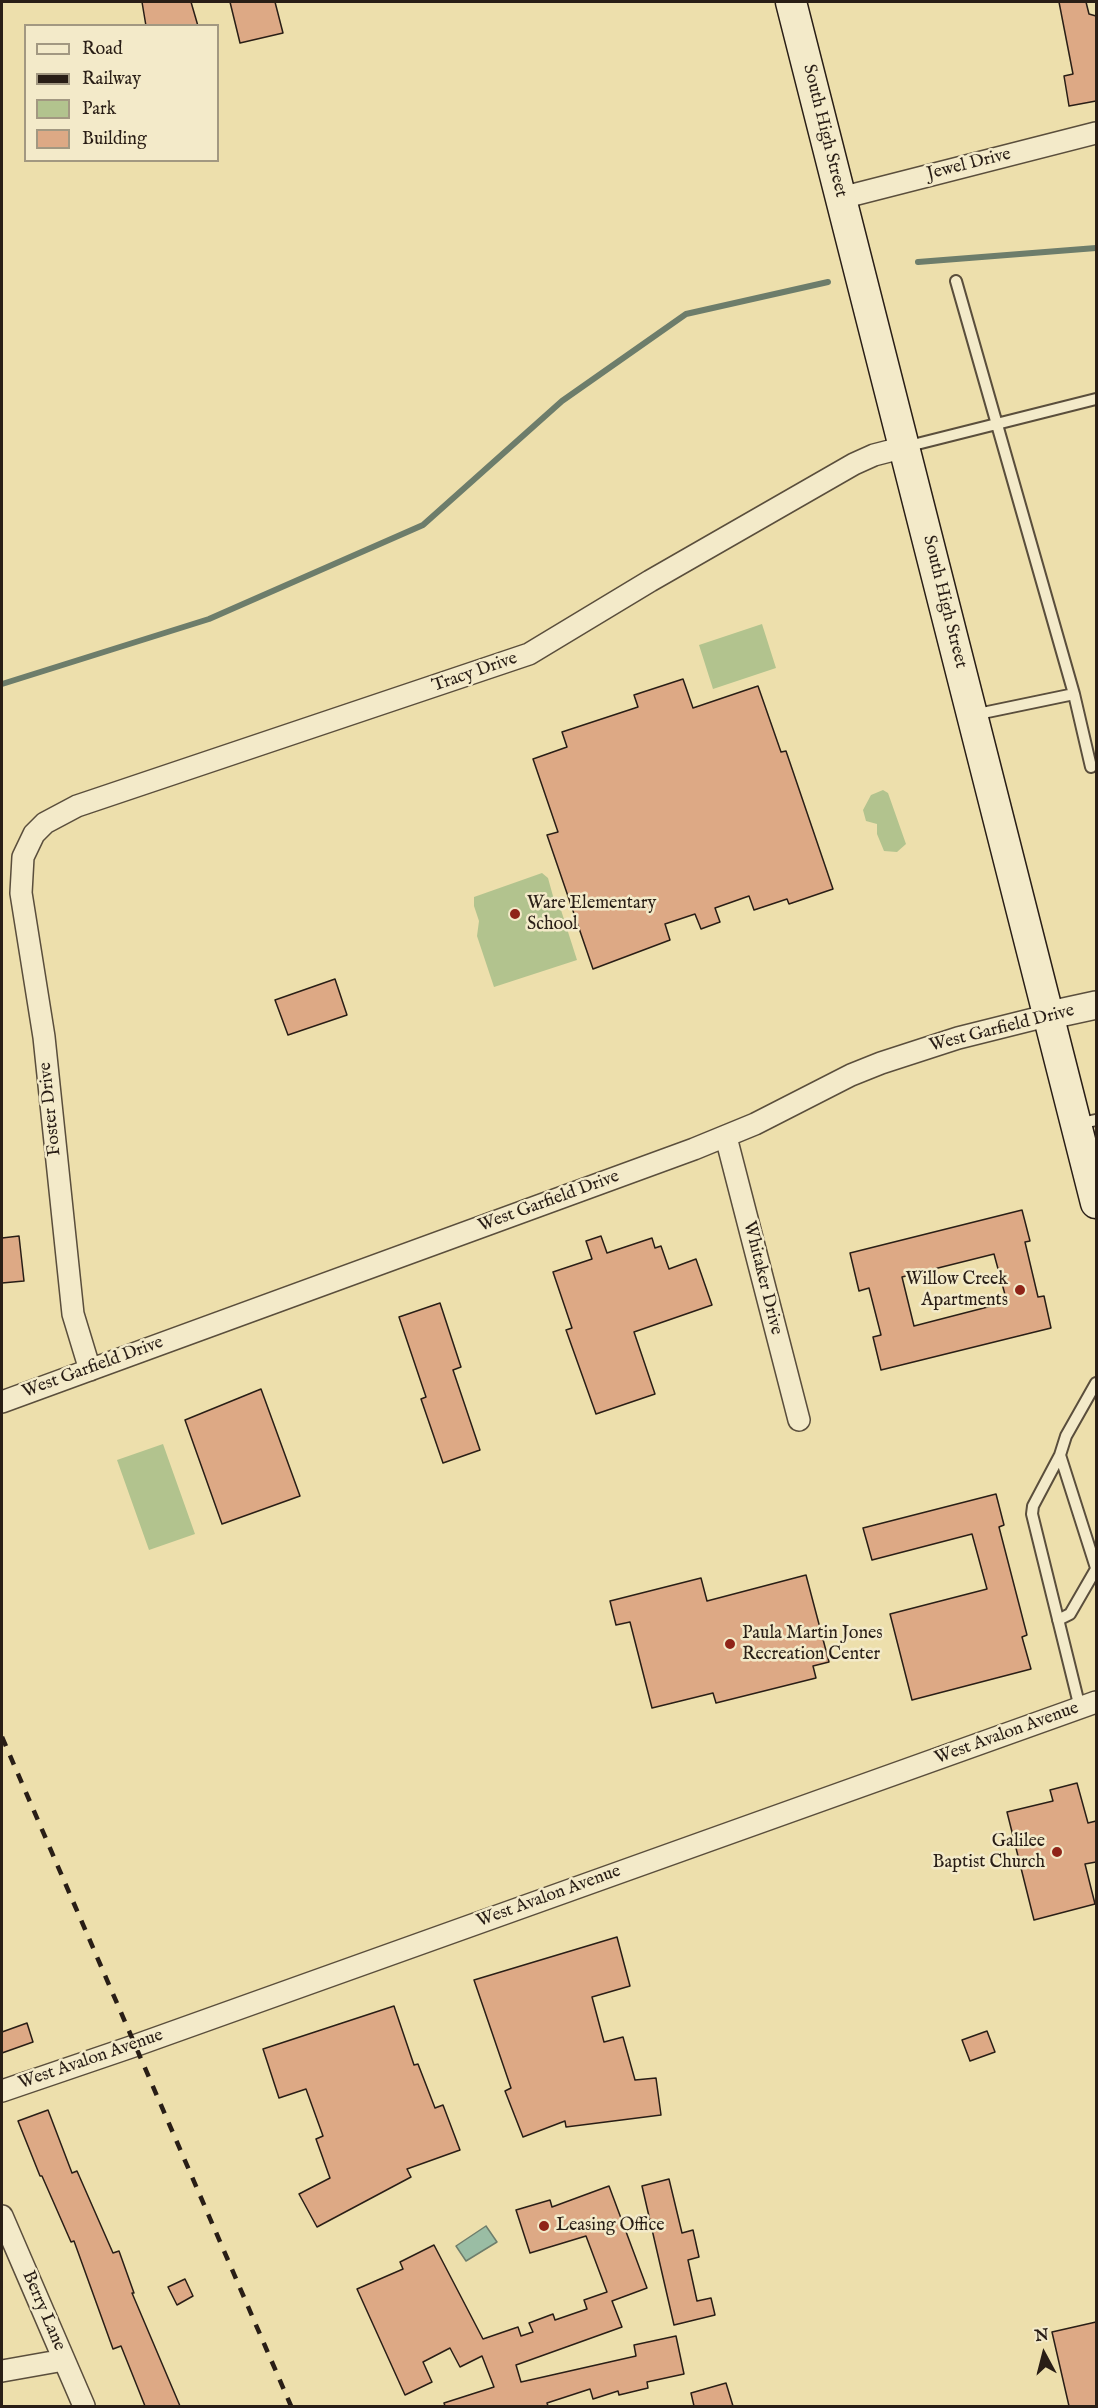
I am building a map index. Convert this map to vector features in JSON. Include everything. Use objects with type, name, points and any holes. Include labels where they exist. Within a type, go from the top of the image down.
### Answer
[{"type":"main road","name":"South High Street","points":[[791,2],[1050,1015],[1087,1122],[1096,1203]]},
{"type":"street","name":"Jewel Drive","points":[[841,198],[1096,133]]},
{"type":"street","name":"Tracy Drive","points":[[26,848],[45,823],[77,806],[529,654],[650,580],[854,464],[874,455],[904,447]]},
{"type":"street","name":"Foster Drive","points":[[26,848],[21,868],[21,893],[44,1037],[73,1314],[90,1370]]},
{"type":"street","name":"West Garfield Drive","points":[[2,1402],[726,1137],[851,1075],[880,1064],[967,1036],[1096,1005]]},
{"type":"street","name":"Whitaker Drive","points":[[726,1137],[799,1420]]},
{"type":"street","name":"West Avalon Avenue","points":[[2,2091],[134,2046],[1088,1705]]},
{"type":"street","name":"Berry Lane","points":[[2,2216],[84,2406]]},
{"type":"street","points":[[2,2371],[64,2360]]},
{"type":"lane","points":[[956,281],[995,425],[1074,694],[1091,767]]},
{"type":"lane","points":[[904,447],[1096,399]]},
{"type":"lane","points":[[973,716],[1074,694]]},
{"type":"lane","points":[[1088,1705],[1058,1620],[1032,1514],[1033,1506],[1060,1455],[1066,1436],[1096,1383]]},
{"type":"lane","points":[[1058,1620],[1070,1614],[1096,1568],[1060,1455]]},
{"type":"green space","points":[[762,624],[776,668],[713,689],[699,645]]},
{"type":"green space","points":[[883,790],[888,793],[906,844],[897,852],[884,851],[877,834],[877,824],[866,821],[863,810],[871,795]]},
{"type":"green space","points":[[542,873],[548,878],[556,907],[561,910],[577,960],[494,987],[477,936],[479,921],[474,906],[474,897]]},
{"type":"green space","points":[[163,1444],[195,1534],[149,1550],[117,1460]]},
{"type":"shaded area","points":[[486,2226],[497,2242],[466,2261],[456,2246]]},
{"type":"building","points":[[142,2],[191,2],[197,24],[146,24]]},
{"type":"building","points":[[230,2],[275,2],[283,33],[240,43]]},
{"type":"building","points":[[1059,2],[1086,2],[1089,14],[1096,16],[1096,101],[1069,106],[1064,76],[1073,74]]},
{"type":"building","name":"Ware Elementary School","points":[[683,679],[693,708],[758,686],[781,752],[786,751],[833,889],[789,904],[787,899],[754,910],[749,896],[715,908],[720,922],[701,929],[695,914],[665,924],[670,940],[593,969],[547,835],[558,832],[533,759],[567,747],[562,732],[638,707],[634,695]]},
{"type":"building","points":[[335,979],[347,1015],[288,1035],[275,1000]]},
{"type":"building","name":"Willow Creek Apartments","points":[[1022,1210],[1030,1241],[1025,1242],[1038,1297],[1044,1296],[1051,1328],[881,1370],[873,1337],[881,1335],[869,1288],[859,1291],[850,1253]],"holes":[[[994,1254],[1007,1302],[914,1326],[902,1277]]]},
{"type":"building","points":[[19,1236],[24,1281],[2,1283],[2,1238]]},
{"type":"building","points":[[601,1236],[607,1253],[652,1238],[655,1248],[661,1246],[669,1269],[696,1259],[712,1305],[634,1332],[655,1394],[596,1414],[566,1330],[572,1328],[553,1272],[592,1259],[586,1241]]},
{"type":"building","points":[[440,1303],[461,1367],[453,1370],[480,1450],[443,1463],[421,1399],[426,1397],[399,1317]]},
{"type":"building","points":[[261,1389],[300,1496],[222,1524],[185,1420]]},
{"type":"building","points":[[996,1494],[1004,1525],[999,1527],[1027,1635],[1022,1637],[1031,1669],[912,1700],[890,1614],[987,1589],[972,1534],[872,1560],[863,1528]]},
{"type":"building","name":"Paula Martin Jones Recreation Center","points":[[806,1575],[829,1662],[813,1666],[816,1678],[716,1703],[713,1693],[652,1708],[630,1622],[616,1625],[610,1601],[701,1578],[707,1601]]},
{"type":"building","name":"Galilee Baptist Church","points":[[1077,1783],[1088,1823],[1096,1821],[1096,1862],[1085,1864],[1095,1904],[1034,1920],[1007,1812],[1053,1801],[1050,1790]]},
{"type":"building","points":[[617,1937],[630,1986],[592,1997],[604,2042],[623,2037],[635,2080],[656,2078],[661,2115],[566,2127],[565,2121],[523,2137],[505,2091],[511,2088],[474,1980]]},
{"type":"building","points":[[394,2006],[414,2065],[418,2064],[435,2108],[443,2105],[460,2150],[407,2169],[411,2177],[317,2227],[299,2194],[330,2178],[316,2139],[323,2136],[306,2089],[279,2098],[263,2049]]},
{"type":"building","points":[[27,2023],[33,2042],[2,2053],[2,2032]]},
{"type":"building","points":[[987,2031],[995,2052],[970,2061],[962,2040]]},
{"type":"building","points":[[48,2110],[72,2173],[77,2171],[113,2253],[119,2251],[134,2293],[132,2293],[180,2406],[145,2406],[121,2346],[113,2349],[74,2241],[71,2242],[42,2176],[40,2176],[18,2121]]},
{"type":"building","points":[[669,2179],[682,2233],[693,2230],[699,2257],[688,2260],[697,2301],[711,2298],[715,2315],[674,2325],[642,2186]]},
{"type":"building","points":[[609,2186],[647,2288],[612,2301],[622,2327],[516,2365],[521,2382],[636,2356],[634,2345],[676,2336],[684,2374],[647,2382],[648,2388],[619,2395],[618,2391],[593,2399],[590,2389],[547,2403],[548,2406],[445,2406],[444,2403],[494,2387],[482,2356],[460,2367],[450,2348],[423,2362],[432,2382],[405,2395],[357,2289],[403,2269],[400,2262],[434,2245],[483,2339],[518,2327],[521,2336],[533,2332],[529,2323],[553,2314],[555,2320],[587,2309],[584,2300],[607,2292],[586,2236],[530,2253],[516,2210],[550,2200],[552,2207]]},
{"type":"building","points":[[185,2279],[193,2296],[177,2305],[168,2287]]},
{"type":"building","points":[[1096,2322],[1096,2406],[1069,2406],[1052,2332]]},
{"type":"building","points":[[726,2383],[733,2406],[694,2406],[691,2393]]},
{"type":"waterway","points":[[918,262],[1096,248]]},
{"type":"waterway","points":[[2,684],[209,619],[423,525],[562,401],[686,314],[828,282]]},
{"type":"railway","points":[[2,1737],[291,2406]]},
{"type":"place","name":"Ware Elementary School","points":[[515,914]]},
{"type":"place","name":"Willow Creek Apartments","points":[[1020,1290]]},
{"type":"place","name":"Paula Martin Jones Recreation Center","points":[[730,1644]]},
{"type":"place","name":"Galilee Baptist Church","points":[[1057,1852]]},
{"type":"place","name":"Leasing Office","points":[[544,2226]]}]
